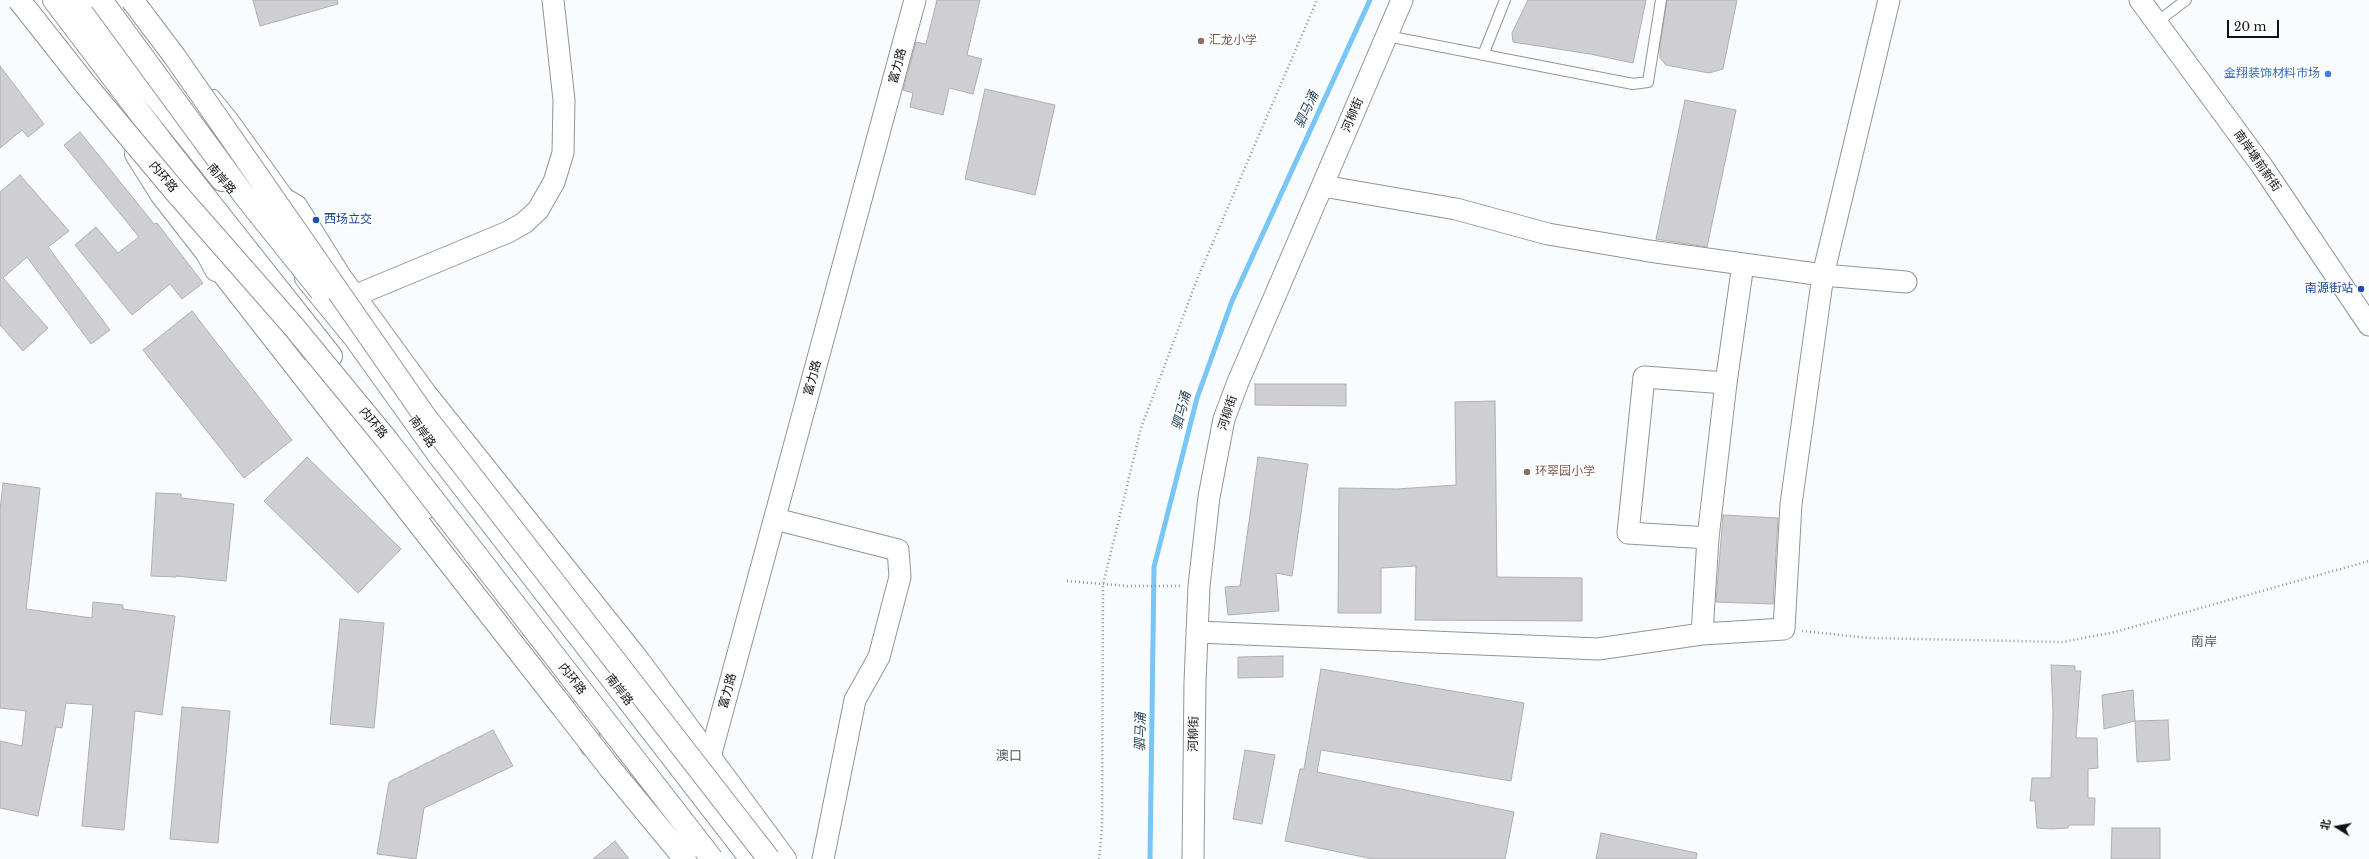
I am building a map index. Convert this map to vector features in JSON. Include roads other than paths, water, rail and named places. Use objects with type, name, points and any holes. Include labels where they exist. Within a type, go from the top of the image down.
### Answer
[{"type":"main road","points":[[10,0],[86,85]]},
{"type":"main road","name":"内环路","points":[[19,0],[86,85],[173,189],[294,327],[377,428],[712,859]]},
{"type":"main road","points":[[27,0],[117,118],[150,179],[301,370],[608,766],[674,856]]},
{"type":"main road","points":[[54,0],[85,10],[244,195],[424,415],[769,859]]},
{"type":"main road","points":[[116,0],[247,178],[309,282],[425,393]]},
{"type":"main road","points":[[132,0],[218,118],[424,415]]},
{"type":"main road","name":"南岸路","points":[[85,10],[206,161],[360,344],[441,458],[751,859]]},
{"type":"main road","name":"南岸路","points":[[85,10],[168,150],[404,448],[623,734],[722,859]]},
{"type":"main road","points":[[117,118],[168,150]]},
{"type":"main road","points":[[247,178],[296,206],[354,296],[425,393],[639,661],[785,859]]},
{"type":"main road","points":[[207,253],[253,330],[596,763],[674,856],[690,859]]},
{"type":"main road","points":[[441,458],[487,471]]},
{"type":"street","points":[[354,296],[508,232],[524,223],[538,210],[554,182],[563,152],[564,100],[553,0]]},
{"type":"street","name":"富力路","points":[[710,756],[915,0]]},
{"type":"street","name":"河柳街","points":[[1192,859],[1199,586],[1209,497],[1224,419],[1238,382],[1402,0]]},
{"type":"street","points":[[1197,632],[1598,649],[1702,634],[1784,629],[1791,504],[1823,275],[1889,0]]},
{"type":"street","name":"南岸塘前新街","points":[[2140,0],[2262,166],[2369,325]]},
{"type":"street","points":[[155,97],[176,82]]},
{"type":"street","points":[[206,161],[223,147]]},
{"type":"street","points":[[1323,186],[1456,209],[1548,234],[1823,275],[1906,282]]},
{"type":"street","points":[[240,239],[252,289]]},
{"type":"street","points":[[207,253],[252,289],[426,507],[582,709],[623,734]]},
{"type":"street","points":[[1702,634],[1708,538],[1726,383],[1743,264]]},
{"type":"street","points":[[1708,538],[1628,533],[1644,377],[1726,383]]},
{"type":"street","points":[[775,519],[898,550],[900,577],[879,657],[855,700],[823,859]]},
{"type":"street","points":[[582,709],[596,763]]},
{"type":"lane","points":[[136,0],[232,117],[296,206]]},
{"type":"lane","points":[[1483,55],[1505,0]]},
{"type":"lane","points":[[1387,36],[1633,84],[1648,82],[1661,0]]},
{"type":"lane","points":[[2156,22],[2186,0]]},
{"type":"waterway","name":"驷马涌","points":[[1150,859],[1154,567],[1197,398],[1232,301],[1370,0]]},
{"type":"place","name":"汇龙小学","points":[[1201,41]]},
{"type":"place","name":"金翔装饰材料市场","points":[[2328,74]]},
{"type":"place","name":"西场立交","points":[[316,220]]},
{"type":"place","name":"南源街站","points":[[2361,289]]},
{"type":"place","name":"环翠园小学","points":[[1527,472]]},
{"type":"district","name":"南岸","points":[[2204,642]]},
{"type":"district","name":"澳口","points":[[1009,756]]}]
